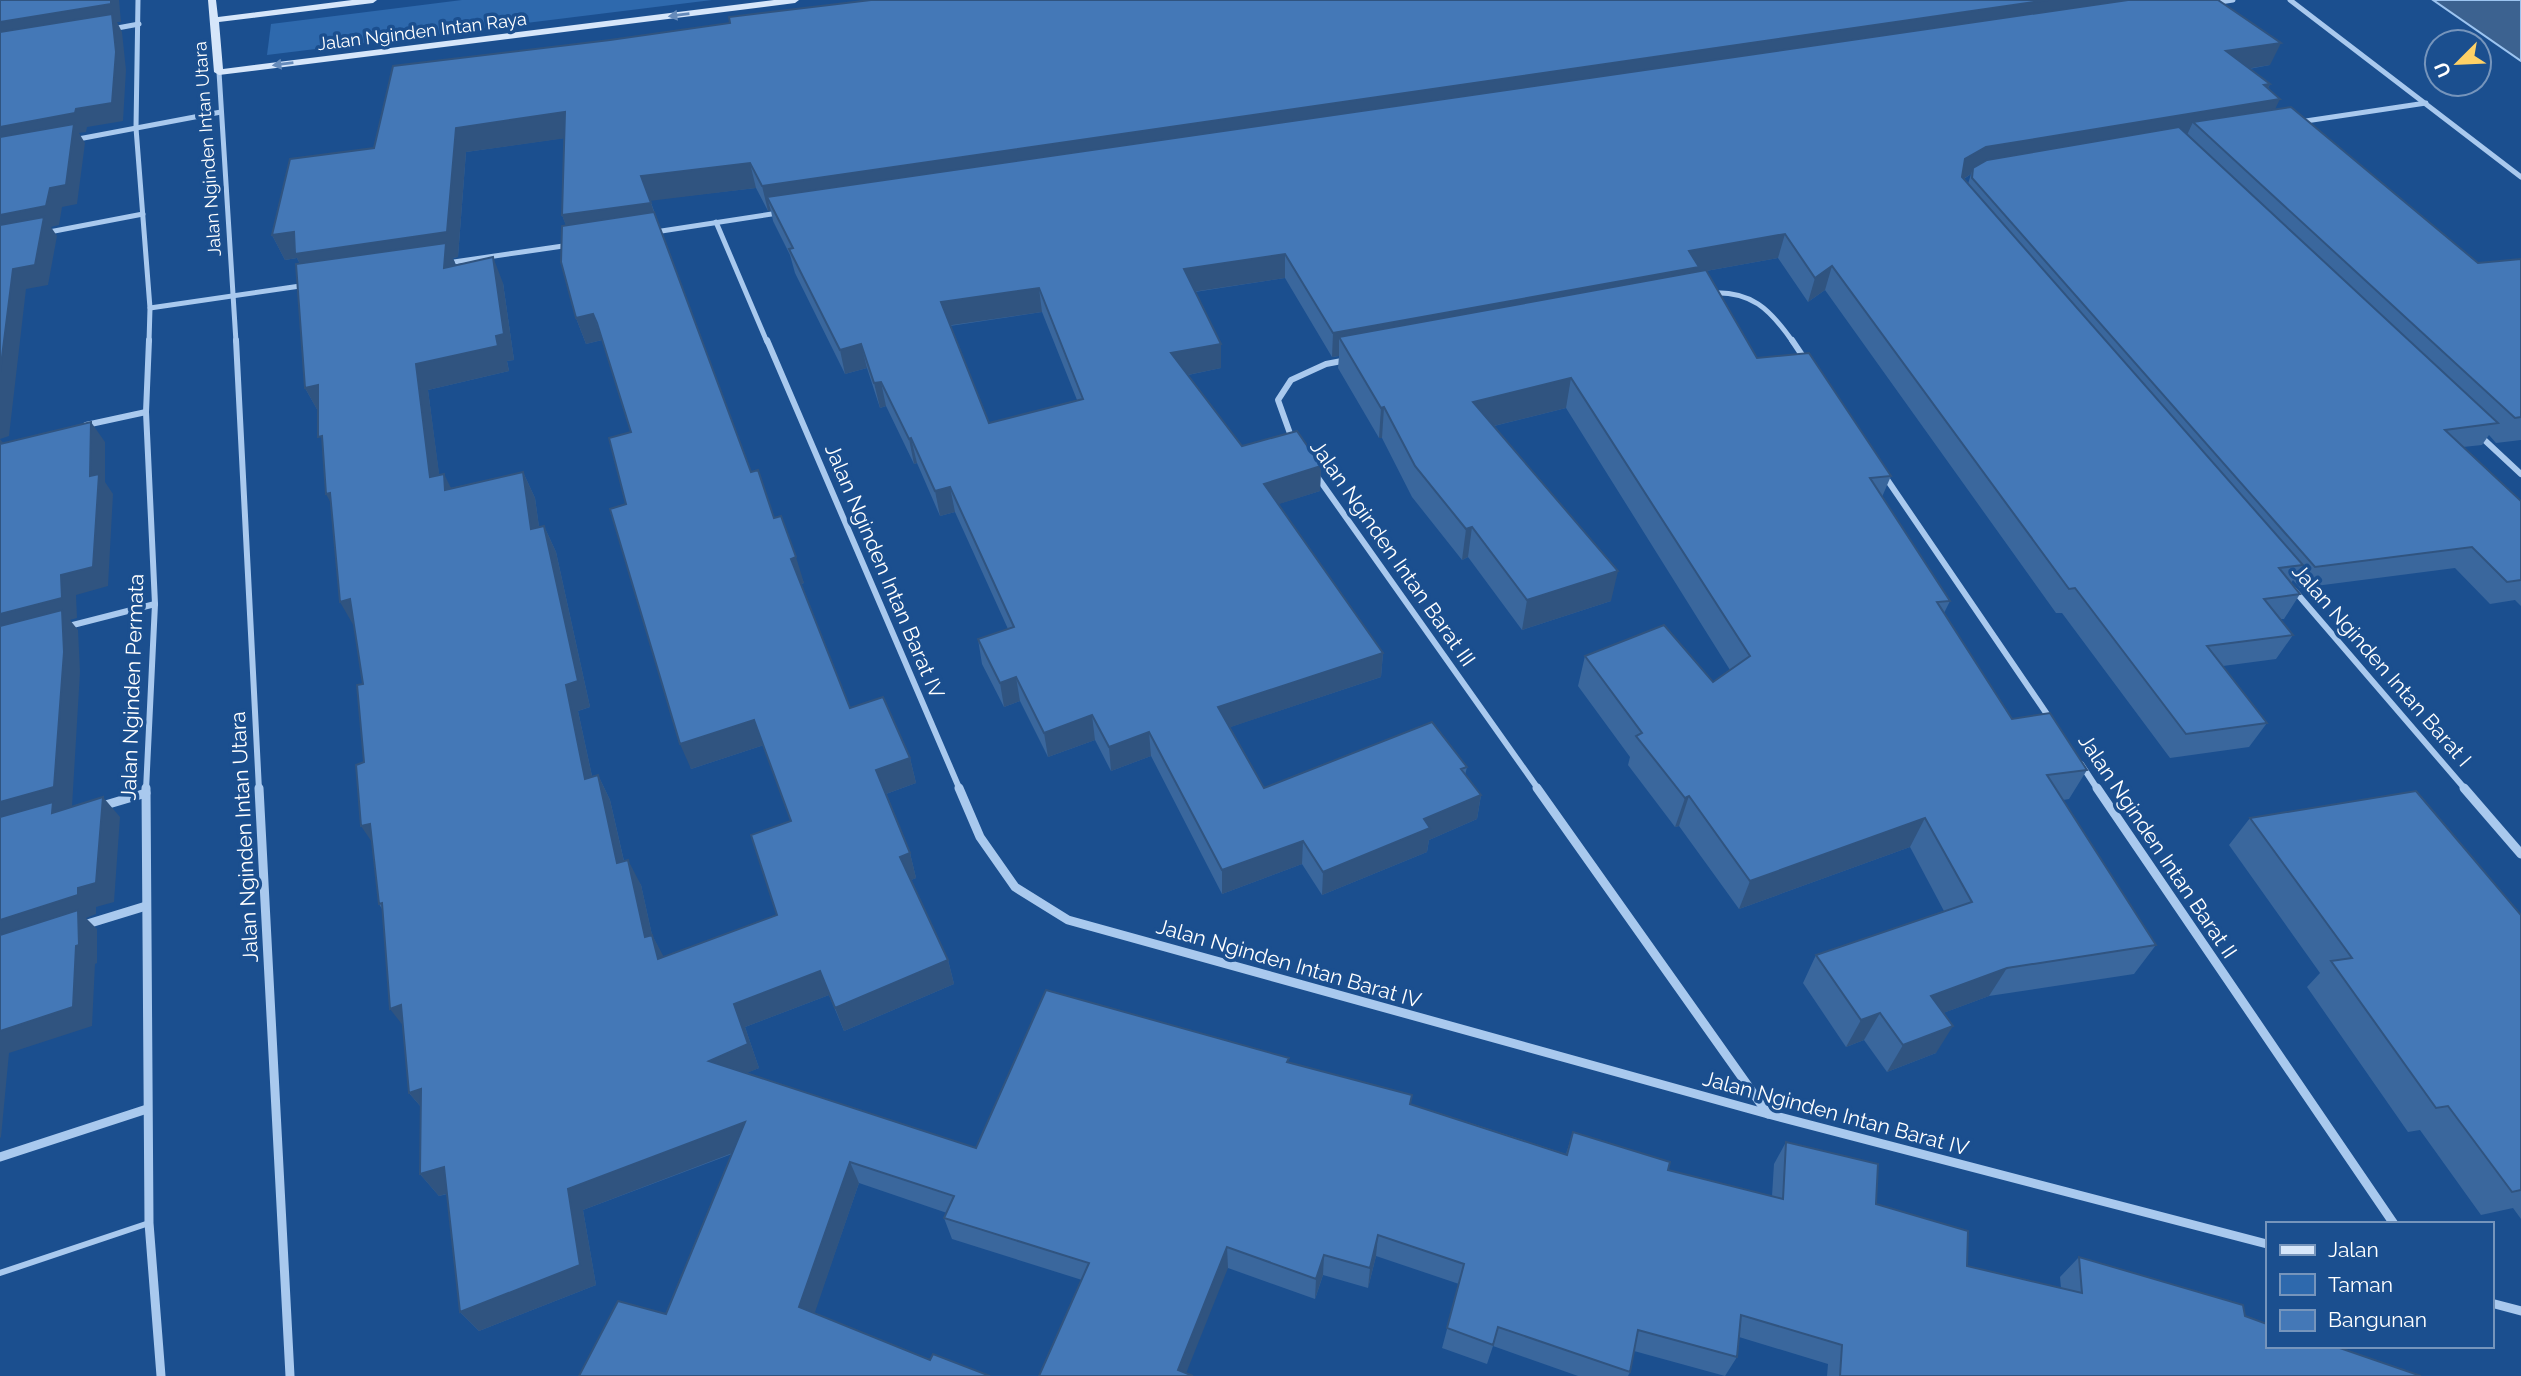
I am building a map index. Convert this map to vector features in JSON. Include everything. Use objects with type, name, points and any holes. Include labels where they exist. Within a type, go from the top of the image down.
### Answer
[{"type":"street","name":"Jalan Nginden Permata","points":[[138,0],[136,128],[150,308],[146,412],[155,604],[146,793],[146,1109],[149,1223],[161,1376]]},
{"type":"street","name":"Jalan Nginden Intan Utara","points":[[212,0],[219,72],[232,296],[290,1376]]},
{"type":"street","name":"Jalan Nginden Intan Raya","points":[[214,20],[373,0]]},
{"type":"street","name":"Jalan Nginden Intan Raya","points":[[219,72],[795,0]]},
{"type":"street","points":[[2209,4],[2233,0]]},
{"type":"street","points":[[2290,0],[2521,177]]},
{"type":"street","points":[[101,30],[139,24]]},
{"type":"street","points":[[2292,123],[2426,103]]},
{"type":"street","points":[[66,141],[221,112]]},
{"type":"street","points":[[647,233],[784,212]]},
{"type":"street","points":[[39,234],[143,214]]},
{"type":"street","name":"Jalan Nginden Intan Barat IV","points":[[716,222],[980,837],[1015,887],[1068,920],[1768,1114],[2266,1244]]},
{"type":"street","points":[[441,264],[578,243]]},
{"type":"street","points":[[150,308],[318,283]]},
{"type":"street","points":[[1706,293],[1727,291],[1741,294],[1774,314],[1813,372]]},
{"type":"street","name":"Jalan Nginden Intan Barat III","points":[[1296,445],[1289,434],[1278,400],[1291,380],[1326,364],[1353,359]]},
{"type":"street","points":[[79,426],[146,412]]},
{"type":"street","points":[[2471,427],[2521,474]]},
{"type":"street","name":"Jalan Nginden Intan Barat II","points":[[1876,464],[2057,729]]},
{"type":"street","name":"Jalan Nginden Intan Barat III","points":[[1310,466],[1768,1114]]},
{"type":"street","name":"Jalan Nginden Intan Barat I","points":[[2285,580],[2521,854]]},
{"type":"street","points":[[53,630],[155,604]]},
{"type":"street","name":"Jalan Nginden Intan Barat II","points":[[2072,752],[2393,1222]]},
{"type":"street","points":[[93,808],[146,793]]},
{"type":"street","points":[[72,929],[146,906]]},
{"type":"street","points":[[0,1157],[146,1109]]},
{"type":"street","points":[[2493,1304],[2521,1311]]},
{"type":"lane","points":[[0,1273],[149,1223]]},
{"type":"green space","points":[[462,0],[712,0],[267,55],[271,24]]},
{"type":"shaded area","points":[[2433,0],[2521,0],[2521,61],[2493,42],[2493,28],[2473,28]]},
{"type":"building","points":[[0,0],[111,0],[111,4],[0,22]]},
{"type":"building","points":[[871,0],[2048,0],[762,186],[750,163],[641,176],[651,203],[562,215],[565,112],[456,128],[447,232],[295,254],[294,232],[272,235],[290,159],[374,148],[393,66],[610,40],[730,23],[729,17]]},
{"type":"building","points":[[2128,0],[2218,0],[2281,43],[2226,51],[2270,84],[2264,85],[2280,99],[1986,147],[1965,159],[1962,177],[2303,565],[2279,568],[2300,594],[2264,599],[2293,635],[2207,646],[2267,723],[2186,734],[2075,588],[2069,589],[1832,266],[1815,278],[1785,234],[1689,251],[1699,267],[1333,333],[1285,254],[1184,269],[1221,344],[1171,353],[1242,446],[1297,431],[1321,466],[1264,484],[1383,653],[1218,707],[1264,788],[1432,722],[1467,767],[1461,769],[1481,795],[1424,819],[1430,828],[1323,872],[1303,841],[1222,870],[1149,732],[1109,747],[1092,715],[1044,733],[1016,677],[1000,683],[978,639],[1014,627],[950,487],[935,491],[881,382],[874,383],[861,344],[840,350],[789,249],[793,248],[767,197]],"holes":[[[1039,288],[1083,399],[989,423],[941,302]]]},
{"type":"building","points":[[112,14],[116,52],[112,103],[0,127],[0,32]]},
{"type":"building","points":[[2291,107],[2478,263],[2521,259],[2521,417],[2515,418],[2193,122]]},
{"type":"building","points":[[74,124],[66,185],[50,188],[46,206],[0,215],[0,137]]},
{"type":"building","points":[[2179,127],[2498,423],[2445,430],[2521,501],[2521,580],[2507,582],[2472,547],[2315,567],[1972,178],[1973,168],[1987,160]]},
{"type":"building","points":[[654,212],[751,472],[758,470],[774,518],[781,516],[796,557],[791,559],[850,708],[883,697],[910,758],[876,770],[910,853],[900,857],[948,960],[835,1008],[820,971],[734,1004],[748,1044],[709,1061],[976,1148],[1046,990],[1289,1058],[1287,1062],[1412,1095],[1410,1104],[1567,1155],[1573,1132],[1670,1162],[1668,1170],[1783,1199],[1786,1142],[1878,1164],[1876,1204],[1968,1231],[1967,1266],[2082,1293],[2079,1257],[2243,1305],[2245,1316],[2266,1324],[2266,1348],[2340,1348],[2421,1376],[1840,1376],[1842,1345],[1741,1315],[1737,1357],[1638,1330],[1630,1372],[1498,1327],[1493,1345],[1447,1328],[1464,1264],[1378,1235],[1370,1268],[1324,1255],[1316,1279],[1227,1247],[1178,1370],[1193,1376],[1039,1376],[1089,1263],[944,1218],[954,1196],[850,1162],[799,1307],[930,1360],[933,1354],[990,1376],[579,1376],[618,1301],[666,1314],[745,1122],[568,1189],[580,1265],[460,1312],[444,1167],[420,1174],[421,1089],[409,1093],[401,1005],[390,1009],[382,903],[379,904],[370,824],[361,826],[356,765],[364,762],[357,685],[363,684],[350,599],[340,602],[330,493],[326,494],[322,436],[318,437],[318,385],[305,388],[296,264],[446,243],[444,268],[493,257],[504,334],[496,336],[498,346],[416,364],[430,477],[444,474],[445,490],[523,472],[531,529],[544,526],[578,681],[566,685],[585,779],[598,775],[617,863],[628,860],[645,937],[652,935],[658,959],[777,915],[751,835],[791,821],[754,720],[680,744],[610,509],[626,504],[609,438],[631,432],[593,314],[576,318],[561,262],[562,226]]},
{"type":"building","points":[[44,217],[35,265],[13,269],[0,373],[0,225]]},
{"type":"building","points":[[1706,270],[1757,358],[1809,353],[1891,476],[1870,478],[1950,601],[1937,602],[2012,719],[2050,713],[2087,770],[2047,775],[2156,945],[2007,968],[1931,996],[1953,1026],[1903,1045],[1880,1013],[1861,1020],[1816,955],[1972,902],[1925,818],[1750,881],[1689,796],[1685,798],[1636,736],[1642,733],[1585,656],[1664,625],[1713,682],[1750,656],[1571,378],[1473,402],[1618,571],[1527,600],[1472,527],[1466,529],[1415,466],[1384,407],[1381,408],[1339,337]]},
{"type":"building","points":[[91,422],[90,476],[99,474],[93,567],[61,575],[62,598],[0,614],[0,444]]},
{"type":"building","points":[[62,610],[64,652],[54,787],[0,802],[0,626]]},
{"type":"building","points":[[2416,791],[2521,915],[2521,1190],[2512,1192],[2448,1106],[2436,1108],[2331,961],[2352,958],[2250,818]]},
{"type":"building","points":[[103,797],[96,883],[78,888],[78,895],[0,920],[0,817],[53,802],[52,813]]},
{"type":"building","points":[[78,910],[79,945],[76,946],[73,1007],[0,1031],[0,935]]}]
